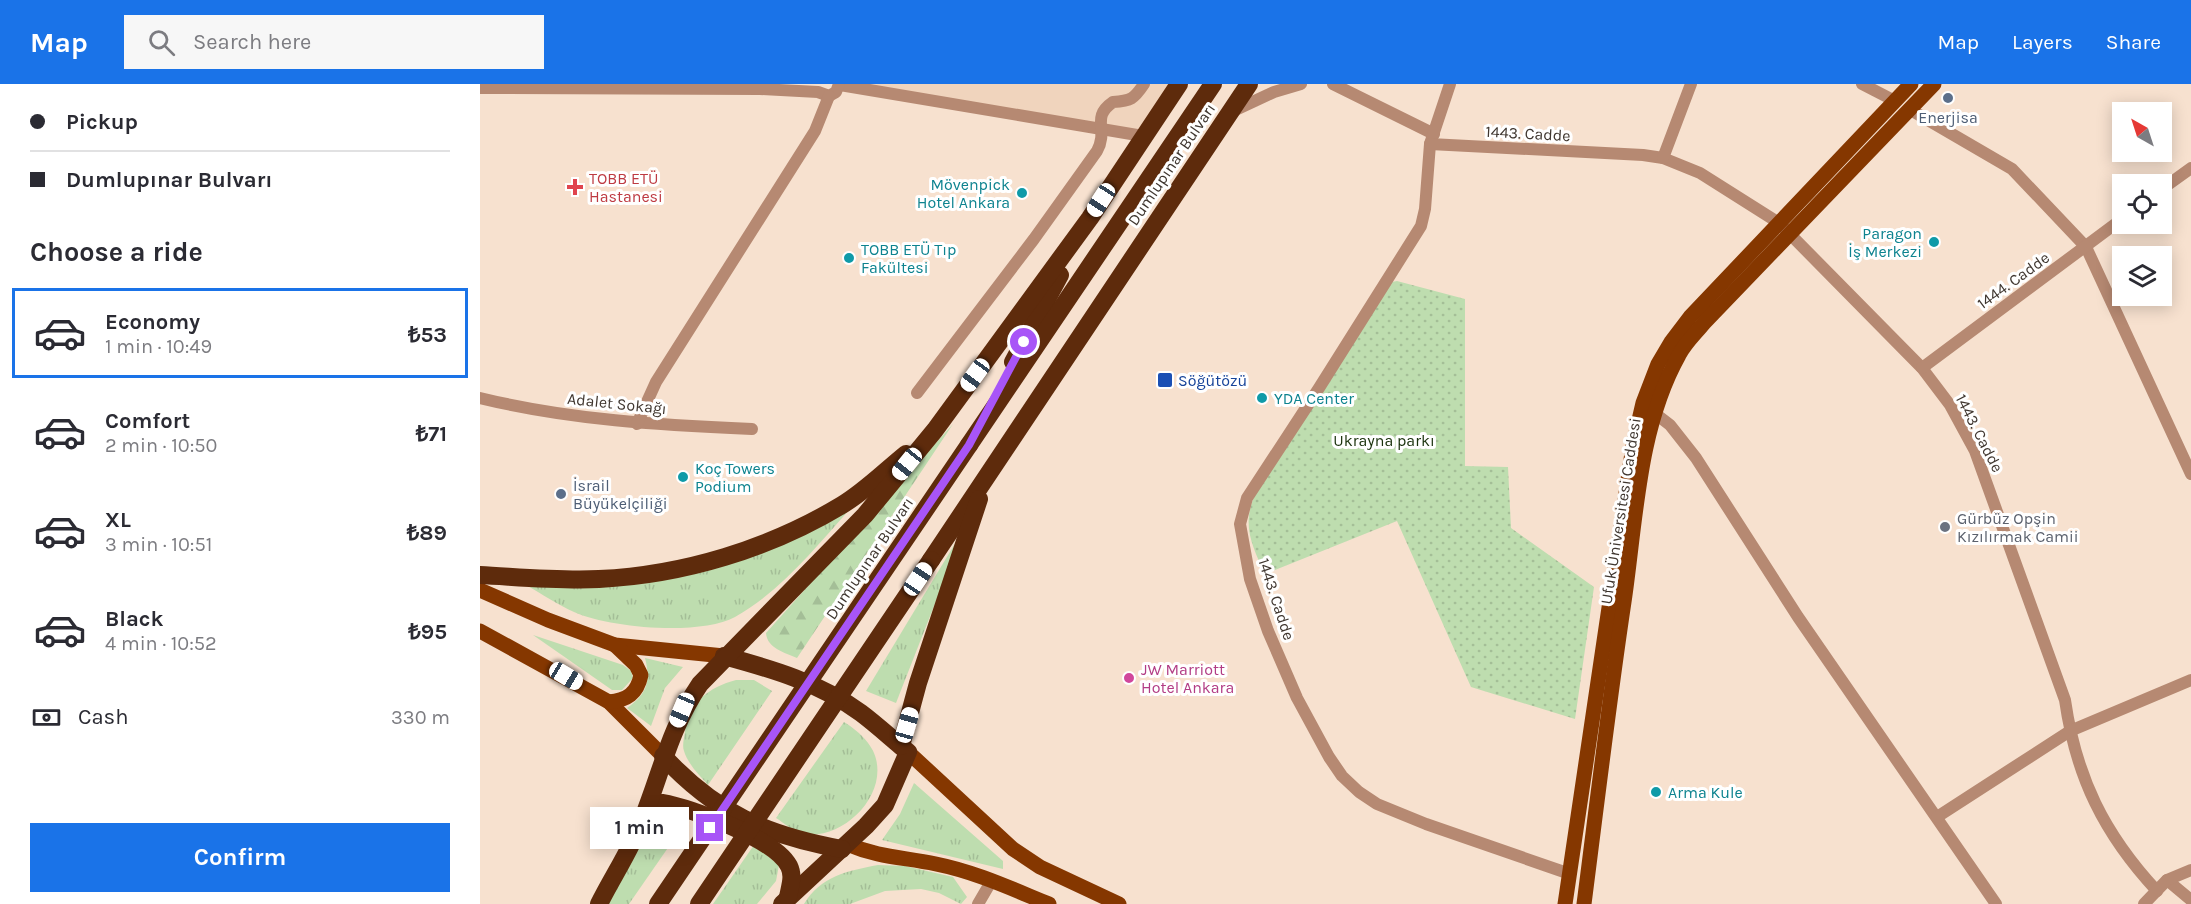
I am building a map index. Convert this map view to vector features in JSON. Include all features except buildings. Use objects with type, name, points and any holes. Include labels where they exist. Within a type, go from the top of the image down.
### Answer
[{"type":"highway","points":[[599,904],[643,820],[663,756],[682,710],[700,684],[724,656],[798,586],[866,516],[935,430],[1090,218],[1179,84]]},
{"type":"highway","name":"Dumlupınar Bulvarı","points":[[658,904],[1213,84]]},
{"type":"highway","name":"Dumlupınar Bulvarı","points":[[699,904],[1249,84]]},
{"type":"highway","points":[[969,445],[1090,218]]},
{"type":"highway","points":[[480,575],[599,579],[676,570],[738,552],[794,531],[844,504],[935,430]]},
{"type":"highway","name":"Dumlupınar Bulvarı","points":[[785,901],[844,847],[885,805],[904,749],[918,683],[987,476]]},
{"type":"highway","points":[[724,656],[788,674],[821,688],[860,712],[904,749]]},
{"type":"highway","points":[[663,756],[707,798],[736,816],[775,833],[844,847]]},
{"type":"highway","points":[[643,820],[662,803],[683,806],[732,827],[780,854],[789,867],[792,880],[785,901]]},
{"type":"main road","name":"Ufuk Üniversitesi Caddesi","points":[[1784,228],[1911,84]]},
{"type":"main road","name":"Ufuk Üniversitesi Caddesi","points":[[1565,904],[1607,612],[1658,364],[1690,317],[1934,84]]},
{"type":"main road","points":[[1894,101],[1909,109]]},
{"type":"main road","name":"Ufuk Üniversitesi Caddesi","points":[[1584,904],[1611,687],[1643,472],[1649,408]]},
{"type":"main road","points":[[480,590],[548,620],[615,645],[724,656]]},
{"type":"main road","points":[[480,631],[609,702],[663,756]]},
{"type":"main road","points":[[609,702],[631,696],[638,688],[641,675],[636,665],[615,645]]},
{"type":"main road","points":[[904,749],[1013,849],[1040,867],[1119,904]]},
{"type":"main road","points":[[844,847],[872,855],[935,864],[992,880],[1040,902]]},
{"type":"main road","points":[[1570,874],[1587,879]]},
{"type":"street","points":[[760,88],[786,84]]},
{"type":"street","points":[[917,393],[1034,239],[1097,151],[1103,140],[1100,119],[1108,106],[1113,102],[1134,99],[1144,84]]},
{"type":"street","points":[[1230,112],[1274,92],[1302,84]]},
{"type":"street","points":[[1336,85],[1432,139],[1450,84]]},
{"type":"street","points":[[1663,158],[1691,84]]},
{"type":"street","points":[[1862,84],[1894,101]]},
{"type":"street","points":[[480,88],[760,88],[836,92],[840,85],[1143,135]]},
{"type":"street","points":[[637,424],[656,382],[815,131],[820,91]]},
{"type":"street","points":[[1909,109],[2012,169],[2086,247],[2191,474]]},
{"type":"street","name":"1443. Cadde","points":[[1570,874],[1426,824],[1377,804],[1359,792],[1342,776],[1329,757],[1297,698],[1268,631],[1250,579],[1240,524],[1247,498],[1421,226],[1425,209],[1432,139],[1663,158],[1700,173],[1731,190],[1784,228],[1922,368],[1950,405],[1988,482],[2065,700],[2070,731],[2087,789],[2118,845],[2157,891]]},
{"type":"street","points":[[2172,182],[2191,168]]},
{"type":"street","name":"1444. Cadde","points":[[1922,368],[2112,227]]},
{"type":"street","name":"Adalet Sokağı","points":[[480,398],[527,409],[637,424],[752,429]]},
{"type":"street","points":[[1649,408],[1682,438],[1696,458],[1798,617],[1996,904]]},
{"type":"street","points":[[1937,817],[2070,731],[2191,680]]},
{"type":"street","points":[[2144,904],[2167,880],[2191,870]]},
{"type":"street","points":[[978,904],[992,880]]},
{"type":"street","points":[[2167,880],[2191,900]]},
{"type":"shaded area","points":[[839,84],[1179,84],[1143,136]]},
{"type":"green space","name":"Ukrayna parkı","points":[[1397,281],[1465,299],[1465,466],[1508,467],[1511,528],[1594,587],[1575,719],[1471,687],[1397,521],[1265,574],[1256,554],[1249,527],[1250,507],[1254,497],[1392,282]]},
{"type":"green space","points":[[953,424],[797,658],[773,646],[766,633]]},
{"type":"green space","points":[[860,498],[787,578],[753,606],[720,623],[655,628],[609,622],[574,612],[526,585],[689,574]]},
{"type":"green space","points":[[965,527],[896,703],[866,691]]},
{"type":"green space","points":[[533,635],[623,665],[631,671],[633,678],[622,690],[612,690]]},
{"type":"green space","points":[[645,658],[683,667],[665,688],[651,726],[627,708],[639,698],[646,687],[648,674]]},
{"type":"green space","points":[[736,680],[754,680],[772,691],[708,785],[691,765],[684,751],[683,742],[687,722],[695,705],[709,692]]},
{"type":"green space","points":[[844,722],[863,738],[874,753],[877,774],[874,788],[868,801],[846,823],[818,834],[797,832],[776,818]]},
{"type":"green space","points":[[914,783],[1003,861],[1003,869],[882,840],[900,814]]},
{"type":"green space","points":[[667,810],[690,816],[629,904],[604,904],[644,825]]},
{"type":"green space","points":[[754,845],[779,865],[776,881],[757,904],[713,904]]},
{"type":"green space","points":[[878,865],[905,866],[953,877],[967,897],[961,904],[939,893],[921,889],[885,891],[850,904],[804,904],[818,887],[836,876]]},
{"type":"place","name":"Enerjisa","points":[[1948,98]]},
{"type":"place","name":"TOBB ETÜ Hastanesi","points":[[575,187]]},
{"type":"place","name":"Mövenpick Hotel Ankara","points":[[1022,193]]},
{"type":"place","name":"Paragon İş Merkezi","points":[[1934,242]]},
{"type":"place","name":"TOBB ETÜ Tıp Fakültesi","points":[[849,258]]},
{"type":"place","name":"Söğütözü","points":[[1165,380]]},
{"type":"place","name":"YDA Center","points":[[1262,398]]},
{"type":"place","name":"Koç Towers Podium","points":[[683,477]]},
{"type":"place","name":"İsrail Büyükelçiliği","points":[[561,494]]},
{"type":"place","name":"Gürbüz Opşin Kızılırmak Camii","points":[[1945,527]]},
{"type":"place","name":"JW Marriott Hotel Ankara","points":[[1129,678]]},
{"type":"place","name":"Arma Kule","points":[[1656,792]]},
{"type":"route","points":[[710,828],[969,445],[1024,342]]}]
